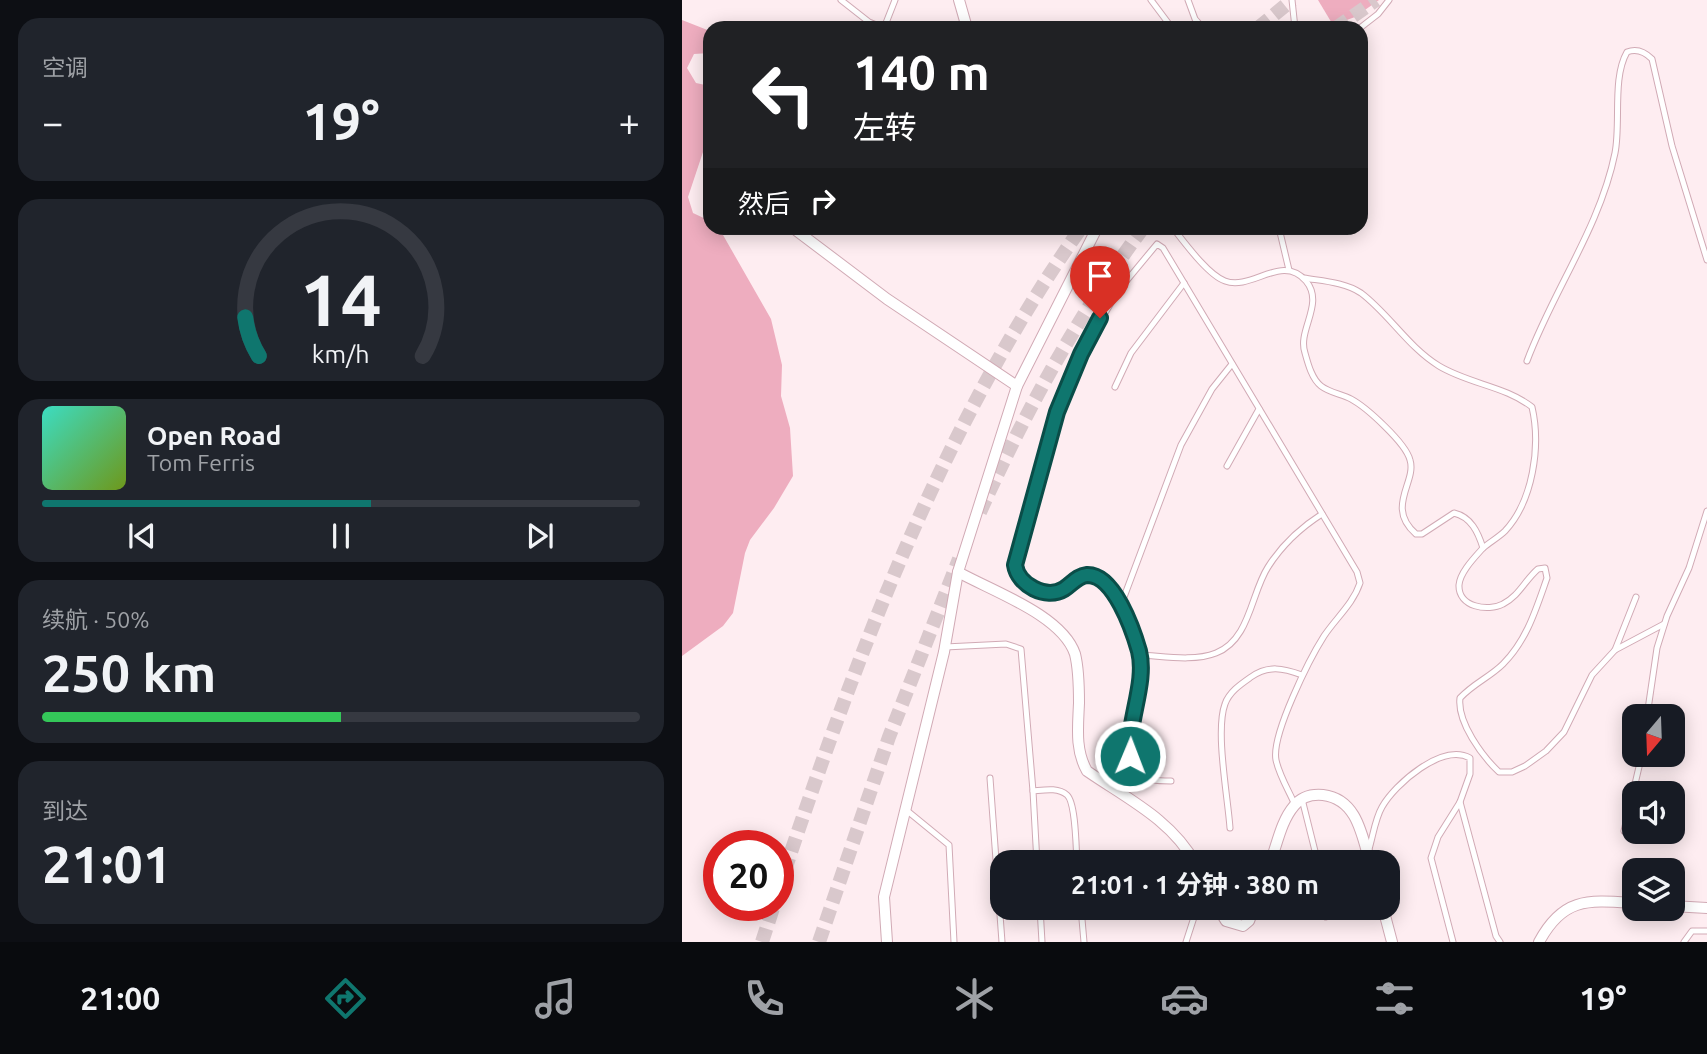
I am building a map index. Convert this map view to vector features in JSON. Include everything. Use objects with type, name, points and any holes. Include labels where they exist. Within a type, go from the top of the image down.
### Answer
[{"type":"street","points":[[959,0],[965,21]]},
{"type":"street","points":[[801,235],[887,299],[1017,386]]},
{"type":"street","points":[[887,942],[884,897],[945,647],[958,572],[1017,386],[1093,235]]},
{"type":"street","points":[[958,572],[1050,621],[1063,635],[1074,651],[1078,669],[1079,758],[1087,771],[1164,824],[1178,836],[1187,850]]},
{"type":"street","points":[[1275,850],[1288,815],[1298,802],[1314,794],[1330,796],[1346,803],[1360,826],[1367,850]]},
{"type":"street","points":[[1539,942],[1557,915],[1573,905],[1591,900],[1622,902]]},
{"type":"street","points":[[1685,907],[1706,908]]},
{"type":"street","points":[[1225,920],[1243,926],[1250,920]]},
{"type":"street","points":[[1386,920],[1392,942]]},
{"type":"lane","points":[[841,0],[868,21]]},
{"type":"lane","points":[[887,21],[895,0]]},
{"type":"lane","points":[[1151,0],[1166,21]]},
{"type":"lane","points":[[1188,0],[1197,21]]},
{"type":"lane","points":[[1292,0],[1294,21]]},
{"type":"lane","points":[[1368,22],[1389,0]]},
{"type":"lane","points":[[1527,361],[1542,321],[1590,226],[1605,187],[1615,155],[1619,129],[1620,68],[1627,52],[1633,50],[1645,53],[1652,59],[1672,146],[1706,260]]},
{"type":"lane","points":[[1179,235],[1212,272],[1225,281],[1242,282],[1278,270],[1289,270],[1301,277],[1310,287],[1312,298],[1303,349],[1314,378],[1322,387],[1363,407],[1402,446],[1410,458],[1411,464],[1403,494],[1403,513],[1408,527],[1416,534],[1422,534],[1454,513],[1462,515],[1478,533],[1484,548]]},
{"type":"lane","points":[[1281,235],[1289,270]]},
{"type":"lane","points":[[1171,781],[1153,781],[1136,774],[1132,767],[1129,742],[1131,720],[1139,690],[1140,654],[1121,606],[1109,587],[1096,577],[1086,575],[1063,590],[1052,593],[1037,590],[1024,583],[1016,573],[1015,565],[1057,412],[1081,354],[1118,291],[1157,244],[1163,248],[1260,409],[1357,572],[1360,583],[1351,602],[1324,636],[1302,675],[1279,737],[1275,758],[1298,802],[1313,850]]},
{"type":"lane","points":[[1301,277],[1338,284],[1360,292],[1411,343],[1438,365],[1471,382],[1518,397],[1532,407],[1535,419],[1534,448],[1531,478],[1524,501],[1505,530],[1470,563],[1459,584],[1461,594],[1470,604],[1486,608],[1502,605],[1519,592],[1538,569],[1545,568],[1547,571],[1547,578],[1527,632],[1501,666],[1473,684],[1460,698],[1461,717],[1490,764],[1499,772],[1512,772],[1546,751],[1564,732],[1592,675],[1615,650],[1664,624]]},
{"type":"lane","points":[[1115,387],[1132,353],[1184,283]]},
{"type":"lane","points":[[1121,606],[1181,446],[1212,389],[1233,365]]},
{"type":"lane","points":[[1227,466],[1260,409]]},
{"type":"lane","points":[[1649,704],[1657,648],[1664,624],[1689,568],[1706,511]]},
{"type":"lane","points":[[1140,654],[1190,658],[1215,654],[1226,648],[1239,633],[1266,568],[1290,538],[1322,514]]},
{"type":"lane","points":[[1615,650],[1636,597]]},
{"type":"lane","points":[[945,647],[1006,644],[1021,649],[1036,850]]},
{"type":"lane","points":[[1230,828],[1222,733],[1224,705],[1238,686],[1266,670],[1282,667],[1302,675]]},
{"type":"lane","points":[[1371,850],[1381,809],[1395,789],[1421,768],[1450,754],[1462,754],[1470,758],[1470,774],[1460,802],[1438,837],[1431,859],[1453,942]]},
{"type":"lane","points":[[990,778],[1002,942]]},
{"type":"lane","points":[[1033,791],[1051,789],[1067,795],[1072,804],[1076,850]]},
{"type":"lane","points":[[1460,802],[1496,936],[1500,942]]},
{"type":"lane","points":[[905,808],[949,845],[954,942]]},
{"type":"lane","points":[[1041,920],[1042,942]]},
{"type":"lane","points":[[1082,920],[1084,942]]},
{"type":"lane","points":[[1186,942],[1193,920]]},
{"type":"lane","points":[[1684,942],[1692,931],[1706,931]]},
{"type":"shaded area","points":[[1318,0],[1379,0],[1355,17],[1344,21],[1331,21]]},
{"type":"shaded area","points":[[682,20],[703,28],[703,53],[694,54],[687,68],[696,83],[703,84],[703,152],[688,197],[693,213],[703,218],[703,235],[723,235],[771,319],[782,365],[781,396],[790,428],[793,476],[750,540],[733,613],[723,626],[682,656]]},
{"type":"tunnel","points":[[1266,21],[1292,0]]},
{"type":"tunnel","points":[[1346,21],[1376,0]]},
{"type":"tunnel","points":[[794,844],[870,633],[944,464],[985,383],[1031,304],[1076,235]]},
{"type":"tunnel","points":[[980,512],[1054,365],[1096,295],[1138,235]]},
{"type":"tunnel","points":[[819,942],[889,737],[959,559]]},
{"type":"tunnel","points":[[762,942],[769,921]]},
{"type":"route","points":[[1100,318],[1081,354],[1057,412],[1015,565],[1016,573],[1024,583],[1037,590],[1052,593],[1063,590],[1086,575],[1096,577],[1109,587],[1124,610],[1140,654],[1139,690],[1131,720],[1130,756]]}]
